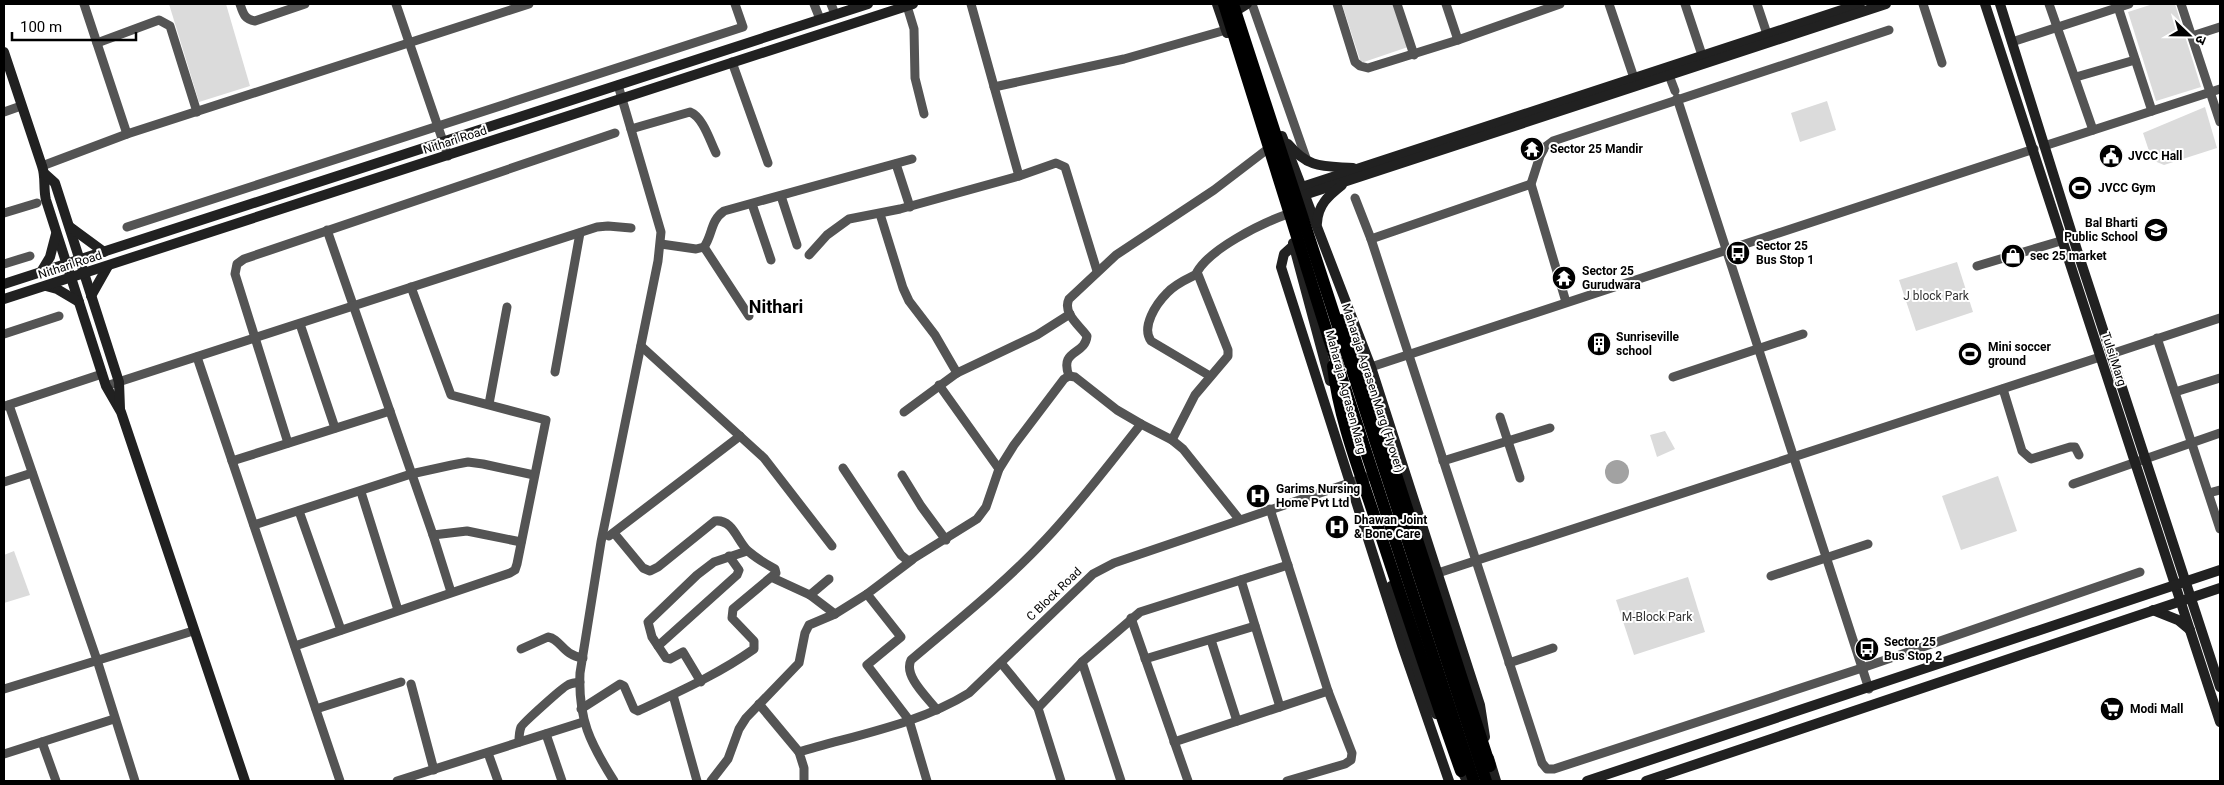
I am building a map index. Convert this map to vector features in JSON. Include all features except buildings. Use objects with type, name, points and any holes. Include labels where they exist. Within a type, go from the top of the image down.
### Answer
[{"type":"main road","name":"Maharaja Agrasen Marg (Flyover)","points":[[1224,4],[1330,342],[1474,781]]},
{"type":"main road","name":"Maharaja Agrasen Marg (Flyover)","points":[[1239,5],[1329,299],[1486,781]]},
{"type":"main road","points":[[1329,299],[1352,338],[1490,766]]},
{"type":"main road","points":[[1330,342],[1338,397],[1362,478],[1462,778]]},
{"type":"street","points":[[84,4],[127,134]]},
{"type":"street","points":[[240,4],[244,15],[248,19],[255,21],[305,4]]},
{"type":"street","points":[[396,4],[448,156]]},
{"type":"street","points":[[44,170],[127,134],[529,4]]},
{"type":"street","points":[[127,227],[743,27],[738,4]]},
{"type":"street","points":[[814,4],[820,19]]},
{"type":"street","points":[[832,4],[835,14]]},
{"type":"street","name":"Nithari Road","points":[[4,284],[868,4]]},
{"type":"street","points":[[970,4],[1019,176]]},
{"type":"street","name":"Maharaja Agrasen Marg","points":[[1217,4],[1294,246],[1354,481],[1424,689],[1462,778]]},
{"type":"street","points":[[1252,4],[1307,161]]},
{"type":"street","points":[[1337,4],[1355,62],[1360,66],[1368,68],[1414,55],[1560,4]]},
{"type":"street","points":[[1397,4],[1414,55]]},
{"type":"street","points":[[1446,4],[1458,40]]},
{"type":"street","points":[[1609,4],[1634,78]]},
{"type":"street","points":[[1685,4],[1703,59]]},
{"type":"street","points":[[1757,4],[1767,34]]},
{"type":"street","points":[[1703,59],[1767,34],[1860,4]]},
{"type":"street","points":[[1303,191],[1348,180],[1703,59],[1886,4]]},
{"type":"street","points":[[1923,4],[1942,63]]},
{"type":"street","name":"Tulsi Marg","points":[[1985,4],[2064,240],[2134,462],[2220,687]]},
{"type":"street","name":"Tulsi Marg","points":[[2000,4],[2145,458],[2180,584]]},
{"type":"street","points":[[2049,4],[2093,130]]},
{"type":"street","points":[[2012,42],[2117,6],[2129,4]]},
{"type":"street","points":[[2181,4],[2220,122]]},
{"type":"street","points":[[910,5],[914,29],[915,78],[924,114]]},
{"type":"street","name":"Nithari Road","points":[[4,299],[448,156],[800,39],[910,5]]},
{"type":"street","name":"Maharaja Agrasen Marg","points":[[1239,5],[1282,135],[1316,229],[1371,367],[1480,705],[1490,766]]},
{"type":"street","points":[[2117,6],[2152,111]]},
{"type":"street","points":[[97,43],[159,20],[165,21],[170,26],[197,112]]},
{"type":"street","points":[[796,27],[800,39]]},
{"type":"street","points":[[2192,36],[2220,27]]},
{"type":"street","points":[[994,87],[1124,58],[1226,30]]},
{"type":"street","points":[[1566,302],[1531,184],[1545,147],[1553,141],[1676,97],[1889,30]]},
{"type":"street","points":[[4,52],[44,170],[54,183],[70,226],[119,382],[121,412]]},
{"type":"street","points":[[2076,77],[2135,60]]},
{"type":"street","points":[[732,62],[768,163]]},
{"type":"street","points":[[1303,191],[1357,168],[1634,78],[1668,71]]},
{"type":"street","points":[[1668,71],[1865,677]]},
{"type":"street","points":[[614,781],[600,758],[583,722],[580,682],[601,542],[661,244],[661,232],[657,215],[618,84]]},
{"type":"street","points":[[2044,146],[2220,89]]},
{"type":"street","points":[[4,112],[21,106]]},
{"type":"street","points":[[631,129],[690,112],[695,114],[699,120],[716,153]]},
{"type":"street","points":[[288,443],[235,274],[237,264],[244,259],[327,230],[615,134]]},
{"type":"street","points":[[1282,135],[1300,158],[1314,164],[1357,168]]},
{"type":"street","points":[[1371,367],[2034,149]]},
{"type":"street","points":[[1070,376],[1066,366],[1067,361],[1083,346],[1087,336],[1070,314],[1067,307],[1069,299],[1116,255],[1214,190],[1265,152]]},
{"type":"street","points":[[704,247],[717,216],[724,211],[912,159]]},
{"type":"street","points":[[809,255],[827,235],[849,219],[910,207],[1019,176],[1056,163],[1065,167],[1097,271]]},
{"type":"street","points":[[896,164],[910,207]]},
{"type":"street","points":[[44,170],[43,188],[102,374],[106,386],[121,412],[193,631],[245,781]]},
{"type":"street","points":[[1316,229],[1318,210],[1326,198],[1348,180]]},
{"type":"street","points":[[1371,238],[1531,184]]},
{"type":"street","points":[[781,196],[797,245]]},
{"type":"street","points":[[1355,198],[1371,238],[1542,763],[1547,769],[1554,770],[2180,584],[2220,570]]},
{"type":"street","points":[[4,213],[37,203]]},
{"type":"street","points":[[752,204],[771,260]]},
{"type":"street","points":[[880,214],[903,288],[957,373]]},
{"type":"street","points":[[1210,376],[1151,341],[1146,335],[1147,327],[1166,293],[1197,274],[1210,258],[1244,234],[1285,215]]},
{"type":"street","points":[[70,226],[104,252]]},
{"type":"street","points":[[106,386],[580,233],[608,226],[631,228]]},
{"type":"street","points":[[327,230],[451,592]]},
{"type":"street","points":[[41,272],[50,257],[57,233]]},
{"type":"street","points":[[554,372],[580,233]]},
{"type":"street","points":[[1977,266],[2064,240]]},
{"type":"street","points":[[661,244],[696,249],[704,247]]},
{"type":"street","points":[[1294,246],[1284,254],[1281,267],[1354,481],[1449,781]]},
{"type":"street","points":[[704,247],[749,316]]},
{"type":"street","points":[[4,264],[30,256]]},
{"type":"street","points":[[91,296],[108,266]]},
{"type":"street","points":[[1172,440],[1195,395],[1210,376],[1225,362],[1228,350],[1197,274]]},
{"type":"street","points":[[46,286],[56,289],[79,302]]},
{"type":"street","points":[[294,646],[515,570],[546,420],[450,395],[411,288]]},
{"type":"street","points":[[489,404],[507,307]]},
{"type":"street","points":[[904,412],[957,373],[1037,335],[1070,314]]},
{"type":"street","points":[[4,334],[59,316]]},
{"type":"street","points":[[2111,354],[2157,338],[2219,322]]},
{"type":"street","points":[[300,324],[335,428]]},
{"type":"street","points":[[1673,377],[1803,334]]},
{"type":"street","points":[[2157,338],[2220,529]]},
{"type":"street","points":[[641,346],[740,436],[780,476],[806,515],[832,546]]},
{"type":"street","points":[[197,357],[340,781]]},
{"type":"street","points":[[1438,573],[2100,357]]},
{"type":"street","points":[[102,374],[6,406],[32,473],[97,660],[135,781]]},
{"type":"street","points":[[711,781],[728,759],[739,729],[746,718],[800,663],[805,633],[809,625],[835,614],[867,594],[912,560],[977,519],[986,507],[999,469],[1036,414],[1064,379],[1070,376],[1075,377],[1110,405],[1140,424],[1172,440],[1194,462],[1238,519]]},
{"type":"street","points":[[2175,392],[2220,378]]},
{"type":"street","points":[[939,385],[999,469]]},
{"type":"street","points":[[2003,389],[2022,451],[2031,459],[2070,447],[2075,447],[2079,455]]},
{"type":"street","points":[[232,461],[390,411]]},
{"type":"street","points":[[1500,417],[1520,478]]},
{"type":"street","points":[[937,710],[910,674],[908,665],[911,660],[991,591],[1046,539],[1140,424]]},
{"type":"street","points":[[1443,461],[1550,428]]},
{"type":"street","points":[[2073,484],[2220,433]]},
{"type":"street","points":[[601,542],[740,436]]},
{"type":"street","points":[[254,526],[412,474],[468,462],[534,475]]},
{"type":"street","name":"C Block Road","points":[[799,752],[909,720],[937,710],[970,693],[1093,574],[1114,563],[1402,464]]},
{"type":"street","points":[[844,468],[901,555],[907,560],[912,560]]},
{"type":"street","points":[[4,482],[32,473]]},
{"type":"street","points":[[902,475],[921,506],[946,540]]},
{"type":"street","points":[[2208,493],[2220,490]]},
{"type":"street","points":[[361,492],[398,610]]},
{"type":"street","points":[[1270,509],[1328,691],[1352,753],[1351,760],[1346,764],[1287,781]]},
{"type":"street","points":[[299,511],[340,630]]},
{"type":"street","points":[[581,710],[620,684],[624,686],[636,711],[701,682],[730,666],[754,649],[754,641],[732,618],[731,613],[733,609],[773,578],[776,573],[775,569],[747,551],[728,523],[715,521],[658,567],[650,570],[643,568],[614,533]]},
{"type":"street","points":[[433,535],[467,531],[521,542]]},
{"type":"street","points":[[1771,576],[1868,544]]},
{"type":"street","points":[[701,682],[686,653],[681,652],[668,659],[648,628],[651,618],[697,575],[729,556],[747,551]]},
{"type":"street","points":[[658,646],[737,575],[738,566],[729,556]]},
{"type":"street","points":[[1038,708],[1082,662],[1131,618],[1151,607],[1288,565]]},
{"type":"street","points":[[1587,781],[2140,572]]},
{"type":"street","points":[[773,578],[810,595],[835,614]]},
{"type":"street","points":[[810,595],[829,579]]},
{"type":"street","points":[[1241,580],[1280,707]]},
{"type":"street","points":[[1646,781],[2220,588]]},
{"type":"street","points":[[867,594],[901,637],[867,665],[909,720],[928,781]]},
{"type":"street","name":"Tulsi Marg","points":[[2186,599],[2191,631],[2220,722]]},
{"type":"street","points":[[2153,610],[2178,620],[2191,631]]},
{"type":"street","points":[[1131,618],[1188,781]]},
{"type":"street","points":[[1145,659],[1255,626]]},
{"type":"street","points":[[4,689],[193,631]]},
{"type":"street","points":[[521,649],[552,638],[568,654],[583,658]]},
{"type":"street","points":[[1211,640],[1237,721]]},
{"type":"street","points":[[1509,663],[1553,648]]},
{"type":"street","points":[[1082,662],[1121,781]]},
{"type":"street","points":[[1002,663],[1038,708],[1061,781]]},
{"type":"street","points":[[316,709],[401,682]]},
{"type":"street","points":[[519,742],[520,727],[524,722],[550,702],[559,691],[568,685],[580,682]]},
{"type":"street","points":[[411,684],[434,770]]},
{"type":"street","points":[[1174,742],[1328,691]]},
{"type":"street","points":[[673,695],[697,781]]},
{"type":"street","points":[[759,704],[799,752],[804,768],[804,781]]},
{"type":"street","points":[[4,754],[114,719]]},
{"type":"street","points":[[397,781],[583,722]]},
{"type":"street","points":[[546,734],[562,781]]},
{"type":"street","points":[[42,742],[56,781]]},
{"type":"street","points":[[488,753],[498,781]]},
{"type":"street","points":[[1490,766],[1496,781]]},
{"type":"street","points":[[1490,766],[1501,781]]},
{"type":"green space","points":[[169,4],[226,4],[250,86],[199,102]]},
{"type":"green space","points":[[1342,4],[1394,4],[1408,47],[1361,63]]},
{"type":"green space","points":[[2153,4],[2175,4],[2201,87],[2156,101],[2128,12]]},
{"type":"green space","points":[[1827,101],[1836,130],[1800,142],[1791,113]]},
{"type":"green space","points":[[2205,107],[2217,148],[2164,165],[2152,160],[2143,133]]},
{"type":"green space","name":"J block Park","points":[[1957,262],[1973,312],[1916,331],[1899,280]]},
{"type":"green space","points":[[1665,431],[1675,449],[1657,457],[1650,435]]},
{"type":"green space","points":[[1998,476],[2017,531],[1961,550],[1942,496]]},
{"type":"green space","points":[[14,551],[30,595],[4,603],[4,555]]},
{"type":"green space","name":"M-Block Park","points":[[1688,577],[1705,632],[1634,655],[1616,600]]},
{"type":"shaded area","points":[[1617,460],[1626,463],[1629,472],[1626,481],[1617,484],[1608,481],[1605,472],[1608,463]]},
{"type":"place","name":"Sector 25 Mandir","points":[[1532,149]]},
{"type":"place","name":"JVCC Hall","points":[[2111,156]]},
{"type":"place","name":"JVCC Gym","points":[[2080,188]]},
{"type":"place","name":"Bal Bharti Public School","points":[[2156,230]]},
{"type":"place","name":"Sector 25 Bus Stop 1","points":[[1738,253]]},
{"type":"place","name":"sec 25 market","points":[[2013,256]]},
{"type":"place","name":"Sector 25 Gurudwara","points":[[1564,278]]},
{"type":"place","name":"Sunriseville school","points":[[1599,344]]},
{"type":"place","name":"Mini soccer ground","points":[[1970,354]]},
{"type":"place","name":"Garims Nursing Home Pvt Ltd","points":[[1258,496]]},
{"type":"place","name":"Dhawan Joint & Bone Care","points":[[1337,527]]},
{"type":"place","name":"Sector 25 Bus Stop 2","points":[[1867,649]]},
{"type":"place","name":"Modi Mall","points":[[2112,709]]},
{"type":"district","name":"Nithari","points":[[776,306]]}]
